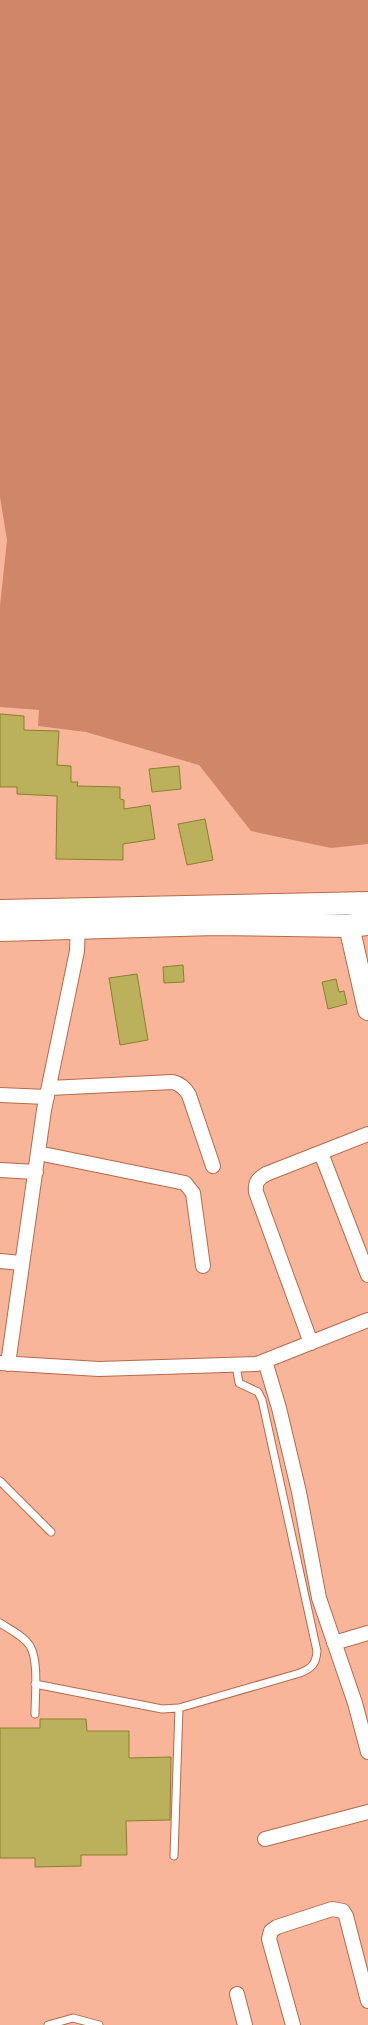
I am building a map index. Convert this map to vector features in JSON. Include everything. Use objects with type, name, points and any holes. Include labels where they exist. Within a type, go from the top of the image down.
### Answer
[{"type":"main road","points":[[0,930],[78,918],[368,904]]},
{"type":"main road","points":[[0,911],[78,918],[215,924],[358,925]]},
{"type":"street","points":[[78,918],[77,951],[48,1093],[22,1263],[4,1364],[98,1369],[257,1364],[368,1320]]},
{"type":"street","points":[[358,925],[368,1010]]},
{"type":"street","points":[[0,1095],[48,1093],[173,1082],[185,1088],[189,1096],[213,1166]]},
{"type":"street","points":[[311,1343],[256,1192],[255,1184],[266,1174],[368,1134]]},
{"type":"street","points":[[38,1153],[185,1183],[193,1193],[203,1266]]},
{"type":"street","points":[[321,1153],[368,1275]]},
{"type":"street","points":[[0,1170],[36,1172]]},
{"type":"street","points":[[0,1261],[22,1263]]},
{"type":"street","points":[[265,1361],[299,1492],[320,1598],[355,1703],[368,1752]]},
{"type":"street","points":[[334,1643],[368,1633]]},
{"type":"street","points":[[265,1840],[368,1812]]},
{"type":"street","points":[[294,2025],[269,1939],[271,1931],[277,1927],[332,1909],[343,1911],[346,1916],[368,2001]]},
{"type":"street","points":[[237,1994],[245,2025]]},
{"type":"lane","points":[[35,1684],[162,1709],[180,1708],[300,1673],[310,1669],[316,1661],[317,1651],[262,1400],[258,1392],[240,1382],[236,1365]]},
{"type":"lane","points":[[0,1481],[51,1532]]},
{"type":"lane","points":[[0,1623],[20,1636],[30,1645],[35,1658],[35,1714]]},
{"type":"lane","points":[[174,1856],[180,1708]]},
{"type":"lane","points":[[48,2025],[73,2018],[99,2025]]},
{"type":"shaded area","points":[[0,0],[368,0],[368,844],[331,848],[251,831],[199,765],[86,732],[38,726],[39,710],[0,707],[0,606],[7,540],[0,497]]},
{"type":"building","points":[[0,714],[24,716],[24,730],[59,731],[57,765],[71,766],[71,782],[78,782],[77,786],[120,787],[120,799],[124,800],[124,809],[150,805],[155,839],[123,844],[123,860],[56,859],[57,796],[17,794],[17,787],[0,787]]},
{"type":"building","points":[[179,766],[181,789],[152,792],[149,769]]},
{"type":"building","points":[[205,819],[213,860],[187,865],[178,824]]},
{"type":"building","points":[[183,965],[184,982],[164,983],[163,967]]},
{"type":"building","points":[[137,974],[148,1040],[120,1045],[109,978]]},
{"type":"building","points":[[336,979],[339,992],[344,991],[347,1004],[328,1009],[322,982]]},
{"type":"building","points":[[40,1719],[86,1719],[87,1731],[129,1731],[129,1758],[171,1757],[170,1820],[126,1821],[127,1855],[81,1855],[81,1866],[35,1867],[35,1858],[0,1858],[0,1728],[40,1728]]}]
